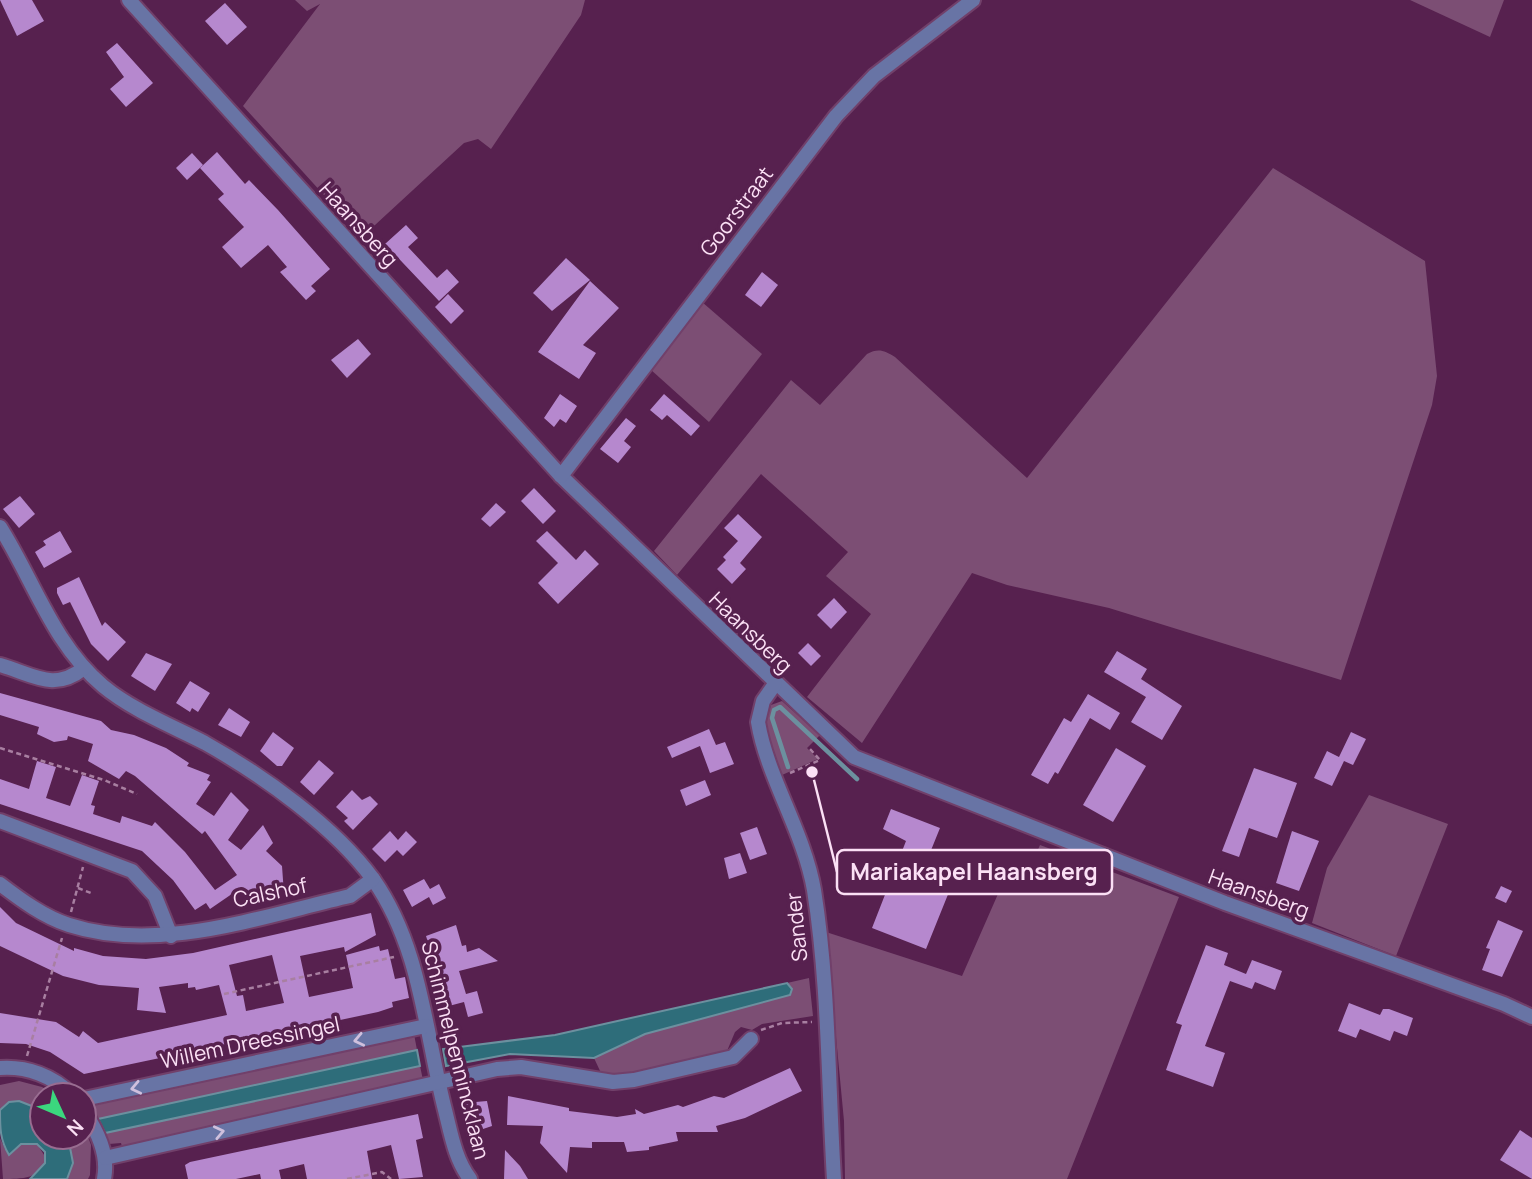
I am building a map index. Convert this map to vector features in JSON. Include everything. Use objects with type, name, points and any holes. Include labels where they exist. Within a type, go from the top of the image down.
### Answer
[{"type":"street","name":"Haansberg","points":[[130,0],[561,476],[845,750],[872,767],[1225,903],[1504,1004],[1532,1017]]},
{"type":"street","name":"Goorstraat","points":[[561,476],[835,116],[881,71],[973,0]]},
{"type":"street","name":"Schimmelpennincklaan","points":[[0,527],[58,635],[85,668],[116,696],[220,752],[302,809],[340,843],[373,879],[396,916],[411,954],[459,1162],[470,1179]]},
{"type":"street","points":[[0,665],[57,682],[72,677],[85,668]]},
{"type":"street","name":"Sander","points":[[775,684],[763,701],[758,722],[807,858],[814,890],[834,1179]]},
{"type":"street","points":[[0,821],[125,867],[145,883],[159,902],[172,936]]},
{"type":"street","name":"Calshof","points":[[0,884],[67,925],[106,934],[172,936],[351,896],[373,879]]},
{"type":"street","name":"Willem Dreessingel","points":[[98,1096],[426,1026]]},
{"type":"street","points":[[105,1157],[439,1084],[469,1073],[521,1067],[613,1082],[634,1080],[733,1057],[751,1039]]},
{"type":"street","points":[[0,1068],[24,1069],[54,1081]]},
{"type":"street","points":[[98,1139],[105,1157],[104,1179]]},
{"type":"path","points":[[0,748],[104,780],[137,794]]},
{"type":"path","points":[[778,778],[820,760],[810,748]]},
{"type":"path","points":[[24,1069],[87,853]]},
{"type":"path","points":[[77,888],[91,893]]},
{"type":"path","points":[[225,994],[411,954]]},
{"type":"path","points":[[751,1039],[760,1030],[770,1026],[825,1022]]},
{"type":"path","points":[[347,1179],[382,1172],[391,1179]]},
{"type":"shaded area","points":[[295,0],[585,0],[581,15],[491,149],[478,139],[464,143],[362,237],[243,106],[320,4],[307,11]]},
{"type":"shaded area","points":[[1410,0],[1504,0],[1490,37]]},
{"type":"shaded area","points":[[1273,168],[1425,261],[1437,376],[1432,405],[1341,680],[1109,608],[1007,585],[972,573],[862,743],[807,697],[871,614],[826,576],[848,552],[761,474],[677,575],[654,551],[791,380],[820,405],[867,354],[878,350],[895,357],[1027,478]]},
{"type":"shaded area","points":[[702,302],[762,354],[709,422],[650,369]]},
{"type":"shaded area","points":[[782,701],[820,735],[807,748],[818,759],[782,775],[765,725],[771,705]]},
{"type":"shaded area","points":[[1369,795],[1448,824],[1396,956],[1312,923],[1327,868]]},
{"type":"shaded area","points":[[1040,845],[1179,897],[1067,1179],[845,1179],[844,1121],[826,932],[962,976],[1005,878],[1023,884]]},
{"type":"shaded area","points":[[809,978],[813,1016],[762,1024],[752,1030],[741,1027],[735,1032],[727,1051],[712,1057],[665,1069],[633,1073],[601,1073],[594,1058],[645,1034],[790,995],[792,989],[787,983]]},
{"type":"shaded area","points":[[787,983],[792,989],[790,995],[645,1034],[594,1058],[510,1054],[446,1066],[443,1049],[555,1035]]},
{"type":"shaded area","points":[[414,1034],[417,1050],[98,1119],[98,1102]]},
{"type":"shaded area","points":[[417,1050],[420,1066],[105,1133],[98,1119]]},
{"type":"shaded area","points":[[420,1066],[423,1080],[421,1082],[122,1147],[121,1143],[109,1144],[105,1133]]},
{"type":"shaded area","points":[[19,1081],[28,1083],[28,1105],[5,1105],[0,1110],[0,1085]]},
{"type":"shaded area","points":[[19,1101],[28,1105],[28,1144],[21,1144],[9,1155],[1,1134],[0,1110],[9,1102]]},
{"type":"shaded area","points":[[0,1138],[5,1149],[28,1142],[28,1151],[42,1151],[46,1158],[44,1165],[35,1174],[3,1179]]},
{"type":"shaded area","points":[[71,1151],[91,1151],[88,1179],[67,1179],[73,1163]]},
{"type":"shaded area","points":[[71,1151],[73,1163],[67,1179],[30,1179],[45,1163],[45,1152]]},
{"type":"building","points":[[0,0],[32,0],[44,21],[17,36]]},
{"type":"building","points":[[225,3],[247,27],[227,45],[205,21]]},
{"type":"building","points":[[117,43],[153,83],[126,107],[110,89],[124,77],[106,52]]},
{"type":"building","points":[[217,152],[245,184],[249,180],[278,210],[330,269],[311,286],[316,291],[306,300],[280,272],[287,267],[268,245],[241,268],[222,247],[244,227],[218,199],[224,194],[200,168]]},
{"type":"building","points":[[192,153],[203,165],[187,180],[176,168]]},
{"type":"building","points":[[406,225],[418,238],[408,247],[437,278],[447,269],[459,282],[439,301],[385,244]]},
{"type":"building","points":[[566,258],[590,280],[552,311],[533,293]]},
{"type":"building","points":[[762,272],[778,285],[761,307],[745,295]]},
{"type":"building","points":[[590,281],[619,308],[583,345],[596,353],[579,379],[538,352]]},
{"type":"building","points":[[448,294],[464,311],[451,324],[435,307]]},
{"type":"building","points":[[358,339],[371,354],[347,378],[331,360]]},
{"type":"building","points":[[560,394],[577,406],[566,423],[560,419],[554,427],[544,418]]},
{"type":"building","points":[[664,394],[700,426],[691,436],[667,415],[662,420],[650,410]]},
{"type":"building","points":[[626,418],[636,426],[624,441],[631,447],[618,463],[600,449]]},
{"type":"building","points":[[534,488],[556,511],[543,524],[521,501]]},
{"type":"building","points":[[20,496],[35,514],[19,528],[3,509]]},
{"type":"building","points":[[496,503],[506,512],[490,527],[481,519]]},
{"type":"building","points":[[738,514],[762,537],[740,563],[746,569],[732,584],[717,569],[726,560],[723,557],[738,541],[724,528]]},
{"type":"building","points":[[60,531],[72,552],[44,568],[35,552],[46,545],[43,541]]},
{"type":"building","points":[[547,531],[576,560],[585,550],[599,564],[558,604],[538,583],[558,563],[536,541]]},
{"type":"building","points":[[79,577],[102,626],[105,622],[126,642],[108,661],[91,644],[70,602],[63,605],[57,593],[57,588]]},
{"type":"building","points":[[834,598],[847,612],[831,629],[817,615]]},
{"type":"building","points":[[808,643],[821,656],[811,666],[798,653]]},
{"type":"building","points":[[1117,651],[1147,669],[1141,679],[1182,706],[1162,740],[1131,722],[1146,697],[1104,672]]},
{"type":"building","points":[[146,653],[172,664],[155,691],[131,676]]},
{"type":"building","points":[[190,681],[210,693],[198,712],[192,708],[190,712],[176,703]]},
{"type":"building","points":[[0,693],[101,721],[111,730],[134,735],[166,748],[189,763],[187,766],[210,775],[207,780],[211,782],[196,804],[214,816],[231,792],[249,810],[228,840],[241,850],[263,825],[273,843],[266,851],[282,866],[284,894],[247,902],[242,887],[210,909],[206,903],[195,910],[173,880],[142,851],[0,804],[0,779],[29,789],[37,761],[56,767],[46,798],[70,806],[82,775],[99,781],[91,805],[95,806],[93,814],[120,823],[122,816],[152,826],[155,822],[185,852],[215,890],[237,875],[205,831],[202,834],[135,776],[126,771],[119,779],[88,761],[93,744],[68,736],[67,740],[54,742],[37,734],[39,727],[0,715]]},
{"type":"building","points":[[1088,694],[1120,713],[1110,730],[1090,718],[1058,774],[1055,772],[1048,784],[1031,775],[1064,718],[1071,722]]},
{"type":"building","points":[[229,708],[250,722],[241,737],[218,725]]},
{"type":"building","points":[[709,729],[716,745],[725,742],[734,764],[710,773],[700,746],[672,758],[667,747]]},
{"type":"building","points":[[273,732],[294,748],[282,766],[277,766],[260,751]]},
{"type":"building","points":[[1351,732],[1366,739],[1353,765],[1344,761],[1332,786],[1314,778],[1327,751],[1339,757]]},
{"type":"building","points":[[1116,748],[1146,766],[1113,822],[1083,805]]},
{"type":"building","points":[[319,760],[334,773],[314,795],[300,782]]},
{"type":"building","points":[[1254,768],[1297,783],[1277,838],[1249,828],[1239,857],[1222,851]]},
{"type":"building","points":[[705,780],[711,795],[686,806],[680,790]]},
{"type":"building","points":[[352,790],[362,800],[370,796],[378,804],[353,830],[344,821],[348,818],[336,807]]},
{"type":"building","points":[[891,809],[940,828],[923,870],[953,882],[926,949],[872,928],[906,841],[883,829]]},
{"type":"building","points":[[757,827],[767,854],[750,860],[740,833]]},
{"type":"building","points":[[390,831],[398,840],[406,831],[417,842],[403,856],[397,850],[385,862],[372,849]]},
{"type":"building","points":[[1292,831],[1319,841],[1299,891],[1276,883]]},
{"type":"building","points":[[740,853],[747,873],[729,879],[724,858]]},
{"type":"building","points":[[424,879],[430,889],[439,884],[446,898],[433,905],[429,897],[412,907],[403,890]]},
{"type":"building","points":[[1501,886],[1512,891],[1506,903],[1495,898]]},
{"type":"building","points":[[0,907],[16,923],[74,951],[74,948],[103,956],[146,959],[193,953],[371,913],[376,935],[345,952],[344,947],[300,956],[309,997],[353,988],[346,955],[379,946],[380,951],[388,949],[395,979],[405,977],[409,998],[392,1002],[393,1007],[378,1012],[84,1074],[50,1052],[26,1044],[0,1043],[0,1013],[56,1022],[79,1037],[83,1031],[98,1043],[227,1015],[219,985],[196,990],[195,987],[188,988],[188,983],[159,987],[166,1013],[137,1010],[139,988],[99,985],[63,976],[0,946]],"holes":[[[272,955],[284,1003],[246,1011],[243,995],[237,996],[229,965]]]},
{"type":"building","points":[[1498,920],[1523,931],[1502,977],[1482,970],[1490,949],[1486,948]]},
{"type":"building","points":[[456,925],[462,946],[466,945],[467,952],[479,948],[498,961],[459,971],[466,994],[477,991],[483,1013],[468,1017],[464,1002],[445,1007],[426,936]]},
{"type":"building","points":[[1206,945],[1228,953],[1224,965],[1246,974],[1252,960],[1282,971],[1275,990],[1255,982],[1252,989],[1230,981],[1205,1046],[1225,1053],[1213,1087],[1166,1070],[1182,1025],[1176,1023]]},
{"type":"building","points":[[1349,1003],[1380,1015],[1383,1009],[1389,1009],[1413,1018],[1407,1036],[1394,1031],[1390,1041],[1360,1029],[1356,1038],[1338,1031]]},
{"type":"building","points":[[790,1068],[802,1091],[745,1118],[716,1126],[718,1132],[676,1132],[678,1141],[649,1147],[649,1150],[627,1152],[624,1142],[592,1142],[592,1148],[570,1147],[567,1173],[540,1143],[543,1126],[507,1125],[508,1096],[569,1108],[569,1111],[617,1117],[636,1114],[635,1109],[644,1114],[678,1105],[683,1107],[714,1096],[724,1098]]},
{"type":"building","points":[[487,1101],[492,1126],[471,1133],[464,1103]]},
{"type":"building","points":[[418,1114],[423,1138],[416,1140],[423,1177],[399,1179],[391,1145],[367,1151],[372,1179],[307,1179],[304,1164],[279,1170],[281,1179],[261,1179],[260,1174],[236,1179],[188,1179],[185,1165],[190,1162]]},
{"type":"building","points":[[1520,1130],[1532,1138],[1532,1179],[1500,1160]]},
{"type":"building","points":[[505,1150],[520,1166],[528,1179],[504,1179]]},
{"type":"waterway","points":[[788,767],[772,718],[774,710],[780,707],[857,779]]},
{"type":"place","name":"Mariakapel Haansberg","points":[[812,772]]}]
